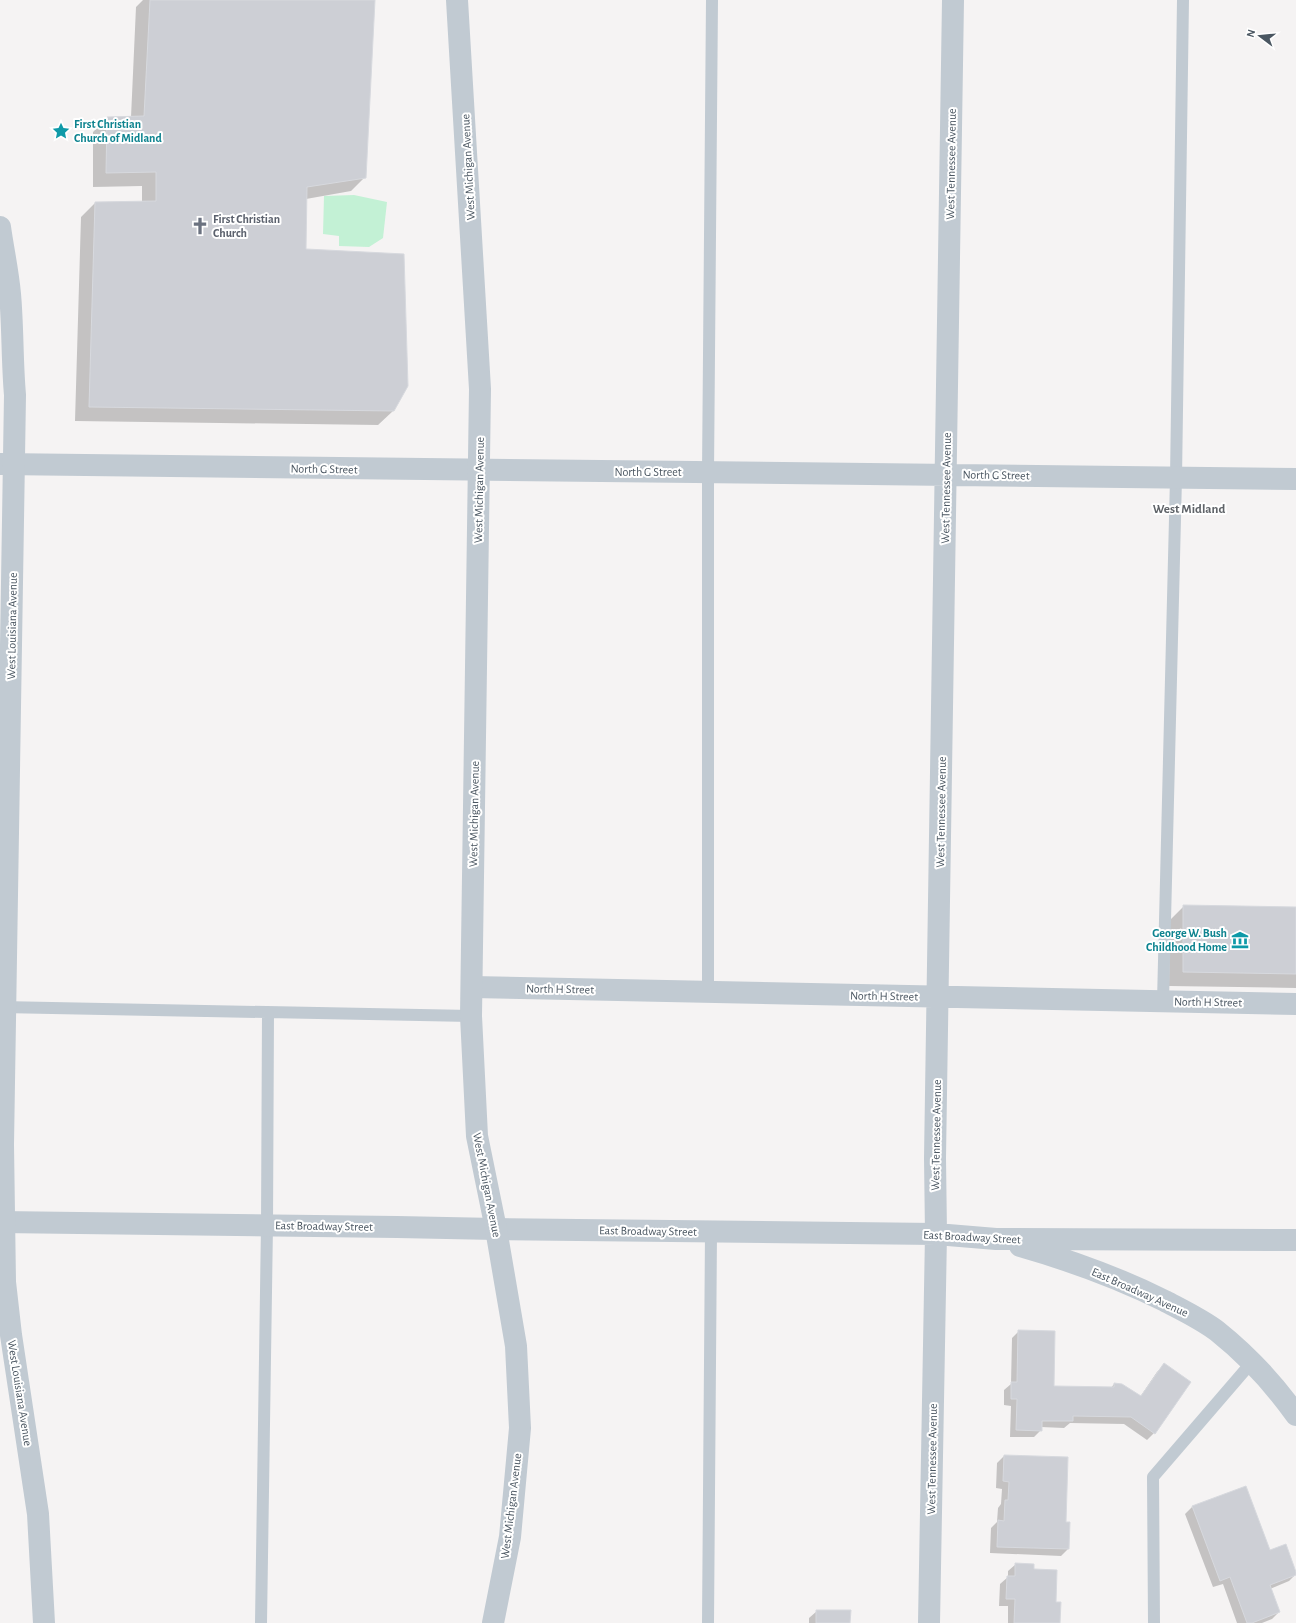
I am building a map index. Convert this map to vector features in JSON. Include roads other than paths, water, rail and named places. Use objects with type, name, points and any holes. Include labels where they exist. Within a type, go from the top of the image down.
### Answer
[{"type":"street","name":"West Michigan Avenue","points":[[457,0],[480,389],[471,1016],[477,1136],[496,1230],[516,1346],[520,1428],[510,1537],[493,1623]]},
{"type":"street","name":"West Tennessee Avenue","points":[[929,1623],[936,1234],[935,1158],[953,0]]},
{"type":"street","name":"West Louisiana Avenue","points":[[0,227],[10,292],[12,318],[12,366],[15,395],[7,464],[2,1221],[5,1282],[11,1335],[38,1514],[44,1623]]},
{"type":"street","name":"North G Street","points":[[7,464],[479,471],[1296,479]]},
{"type":"street","name":"North H Street","points":[[472,987],[1296,1004]]},
{"type":"street","name":"East Broadway Street","points":[[2,1221],[496,1230],[936,1234],[996,1239],[1296,1240]]},
{"type":"street","name":"East Broadway Avenue","points":[[996,1239],[1062,1259],[1127,1283],[1193,1316],[1216,1331],[1252,1362],[1296,1415]]},
{"type":"lane","points":[[708,992],[708,473],[712,0]]},
{"type":"lane","points":[[1163,1001],[1176,478],[1183,0]]},
{"type":"lane","points":[[3,1007],[471,1016]]},
{"type":"lane","points":[[261,1623],[267,1225],[268,1012]]},
{"type":"lane","points":[[708,1623],[711,1232]]},
{"type":"lane","points":[[1154,1623],[1153,1477],[1252,1362]]},
{"type":"place","name":"First Christian Church of Midland","points":[[61,131]]},
{"type":"place","name":"First Christian Church","points":[[200,226]]},
{"type":"place","name":"George W. Bush Childhood Home","points":[[1240,940]]},
{"type":"district","name":"West Midland","points":[[1189,508]]}]
